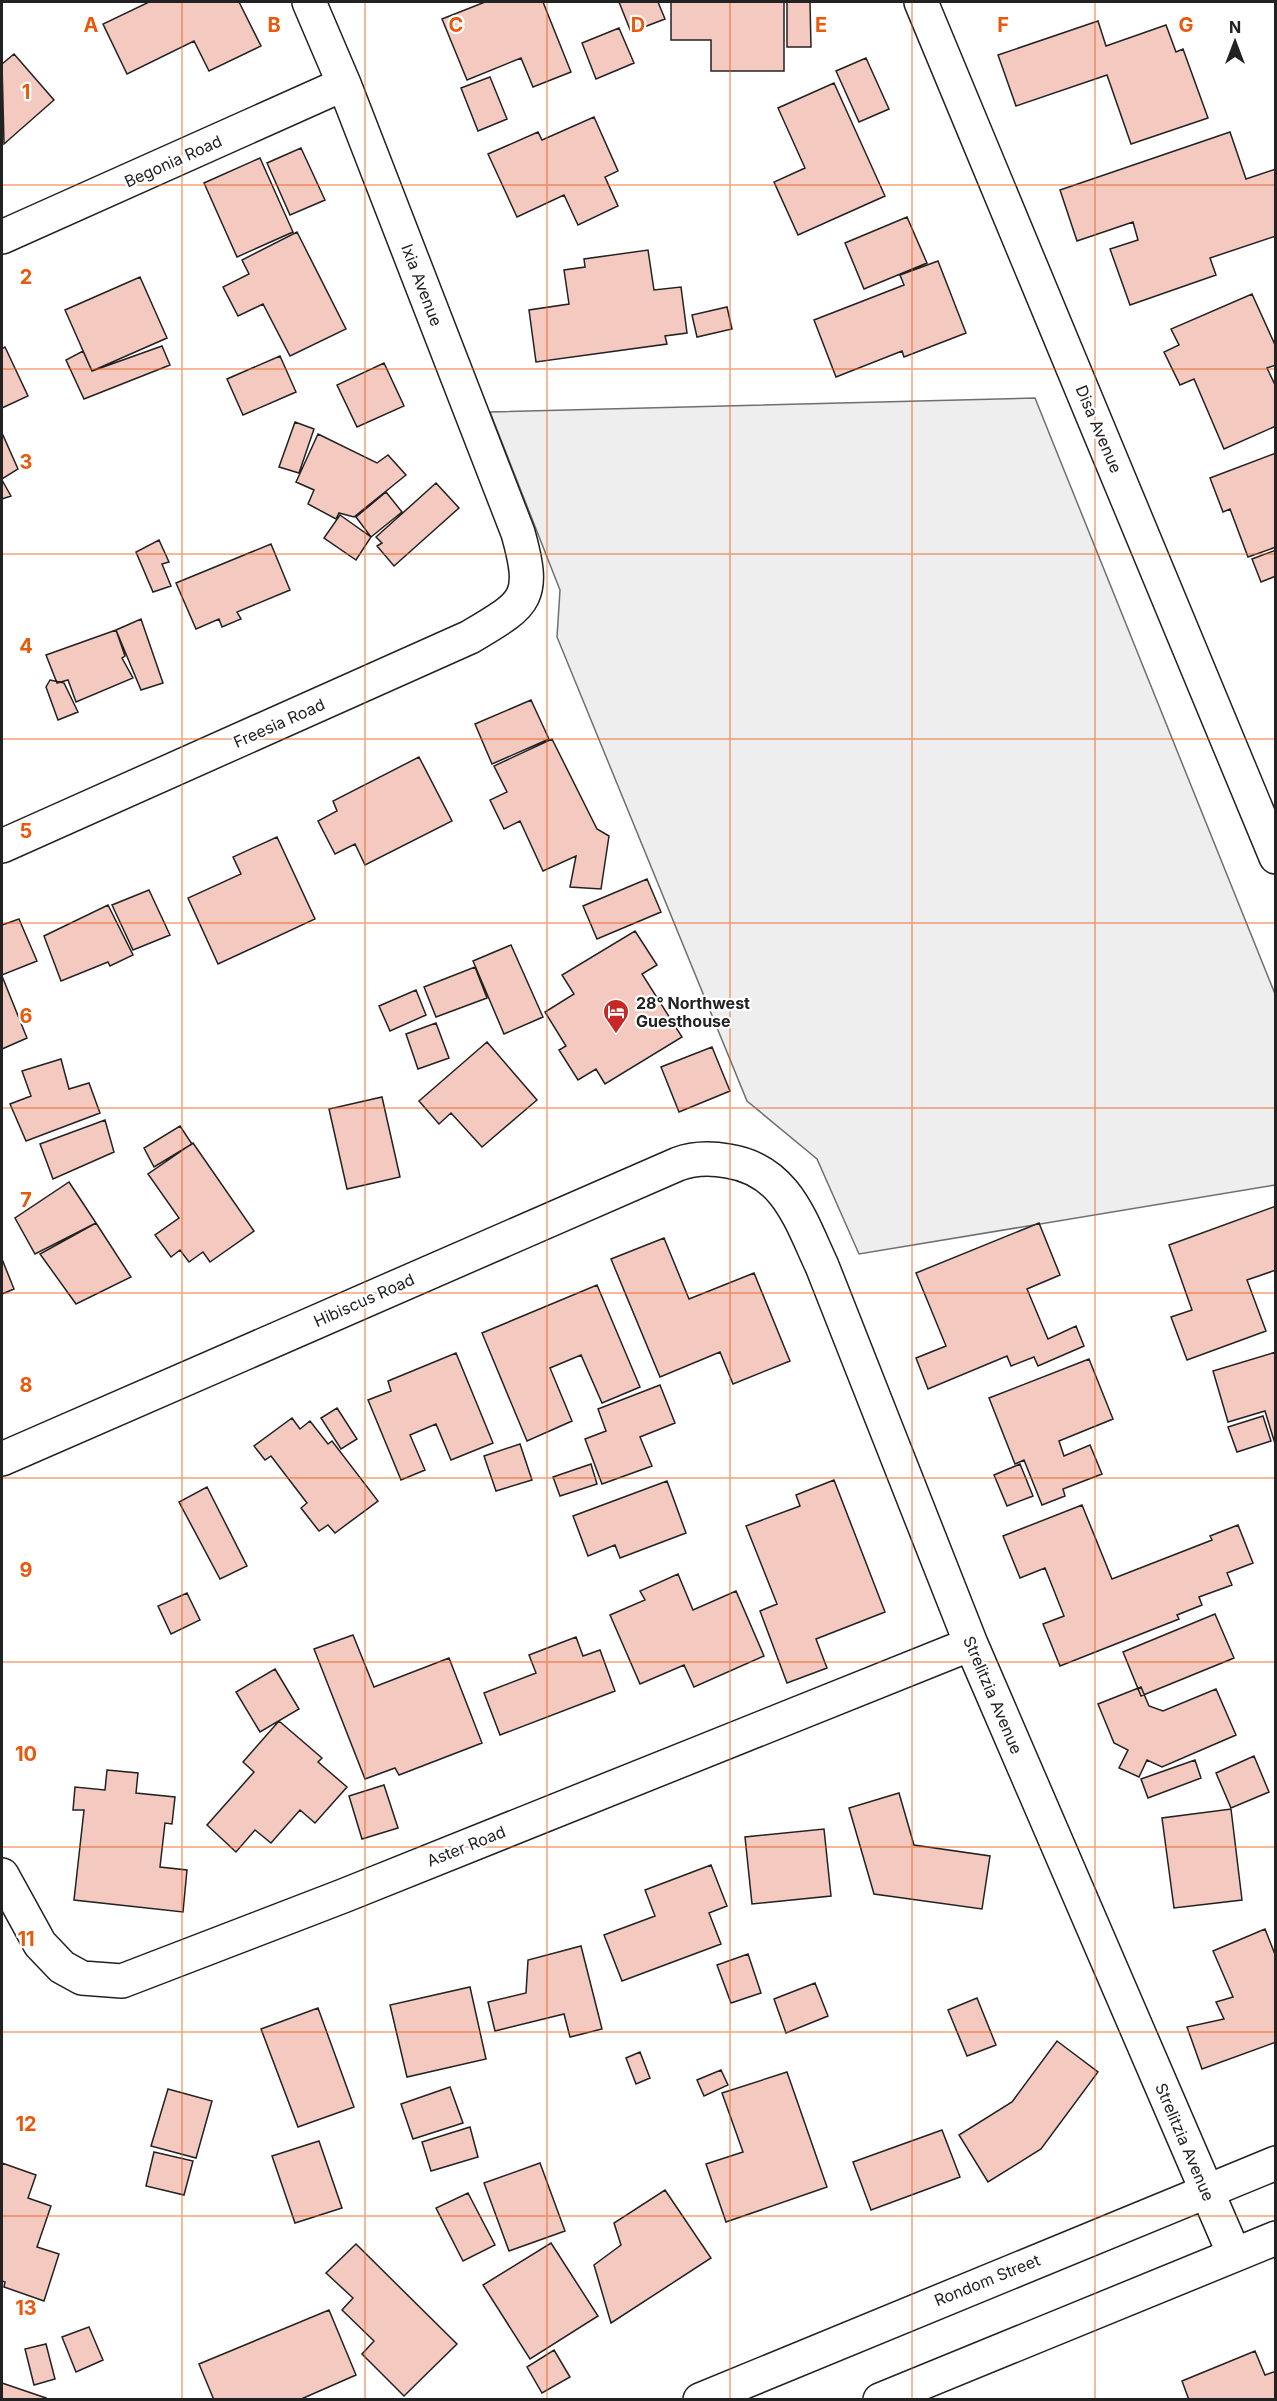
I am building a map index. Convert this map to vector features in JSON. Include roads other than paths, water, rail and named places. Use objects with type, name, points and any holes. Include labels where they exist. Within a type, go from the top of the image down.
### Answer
[{"type":"street","name":"Ixia Avenue","points":[[309,2],[344,84],[518,533],[527,571]]},
{"type":"street","name":"Disa Avenue","points":[[921,2],[1275,857]]},
{"type":"street","name":"Begonia Road","points":[[2,237],[344,84]]},
{"type":"street","name":"Freesia Road","points":[[2,846],[470,637],[517,607],[525,594],[527,571]]},
{"type":"street","name":"Hibiscus Road","points":[[2,1459],[678,1164],[698,1159],[731,1161]]},
{"type":"street","name":"Strelitzia Avenue","points":[[731,1161],[767,1175],[780,1186],[796,1212],[822,1266],[971,1644],[1234,2254]]},
{"type":"street","name":"Aster Road","points":[[2,1875],[40,1944],[62,1967],[82,1978],[122,1981],[343,1896],[971,1644]]},
{"type":"street","name":"Rondom Street","points":[[700,2400],[1275,2163]]},
{"type":"street","points":[[880,2400],[1275,2238]]},
{"type":"place","name":"28° Northwest Guesthouse","points":[[616,1035]]}]
